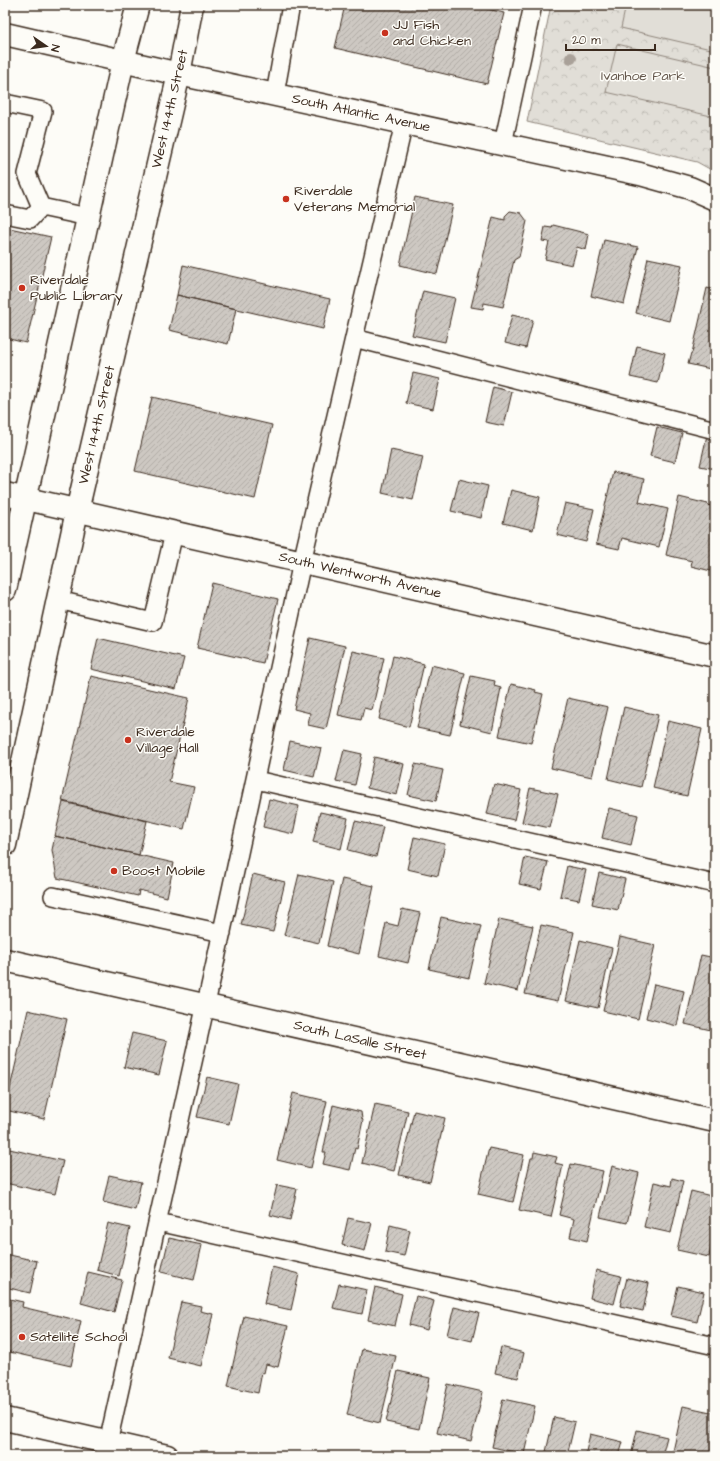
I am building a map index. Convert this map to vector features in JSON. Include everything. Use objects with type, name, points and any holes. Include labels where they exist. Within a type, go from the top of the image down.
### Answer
[{"type":"street","points":[[5,590],[15,497],[88,217],[123,61],[138,5]]},
{"type":"street","name":"West 144th Street","points":[[5,845],[77,511],[179,74],[192,5]]},
{"type":"street","name":"South Atlantic Avenue","points":[[5,34],[179,74],[640,174],[690,188],[715,200]]},
{"type":"street","name":"South Wentworth Avenue","points":[[15,497],[714,653]]},
{"type":"street","name":"South LaSalle Street","points":[[5,960],[715,1121]]},
{"type":"street","points":[[5,1419],[107,1449],[167,1456]]},
{"type":"lane","points":[[275,94],[291,5]]},
{"type":"lane","points":[[503,144],[533,5]]},
{"type":"lane","points":[[5,103],[43,111],[27,174],[41,207]]},
{"type":"lane","points":[[107,1449],[256,780],[302,562],[404,122]]},
{"type":"lane","points":[[41,207],[88,217]]},
{"type":"lane","points":[[5,214],[30,219],[41,207]]},
{"type":"lane","points":[[354,338],[715,430]]},
{"type":"lane","points":[[58,600],[153,622],[174,533]]},
{"type":"lane","points":[[256,780],[715,884]]},
{"type":"lane","points":[[53,896],[222,933]]},
{"type":"lane","points":[[158,1222],[715,1346]]},
{"type":"green space","name":"Ivanhoe Park","points":[[551,5],[715,5],[715,172],[697,162],[527,122]]},
{"type":"green space","points":[[626,5],[715,5],[715,50],[621,28]]},
{"type":"green space","points":[[617,44],[715,67],[715,96],[711,116],[606,92]]},
{"type":"building","points":[[345,5],[471,5],[504,13],[487,84],[335,48]]},
{"type":"building","points":[[415,197],[453,205],[437,274],[400,265]]},
{"type":"building","points":[[510,211],[521,213],[527,221],[519,257],[514,260],[503,307],[484,303],[483,309],[471,307],[493,217],[505,220],[505,216]]},
{"type":"building","points":[[553,225],[589,234],[586,250],[577,247],[572,265],[545,259],[549,242],[542,241],[545,227],[552,228]]},
{"type":"building","name":"Riverdale Public Library","points":[[5,227],[51,237],[26,343],[5,338]]},
{"type":"building","points":[[604,240],[638,247],[624,304],[591,296]]},
{"type":"building","points":[[648,258],[682,265],[669,321],[636,313]]},
{"type":"building","points":[[183,265],[330,299],[323,329],[177,295]]},
{"type":"building","points":[[707,288],[715,290],[715,370],[688,364],[692,353]]},
{"type":"building","points":[[423,291],[455,298],[445,342],[412,335]]},
{"type":"building","points":[[177,295],[236,309],[228,344],[169,330]]},
{"type":"building","points":[[512,315],[533,320],[526,348],[505,343]]},
{"type":"building","points":[[637,346],[665,353],[658,383],[630,377]]},
{"type":"building","points":[[413,373],[440,379],[433,409],[406,403]]},
{"type":"building","points":[[493,387],[512,392],[504,426],[485,422]]},
{"type":"building","points":[[152,397],[272,425],[255,499],[135,471]]},
{"type":"building","points":[[657,427],[682,433],[675,462],[650,456]]},
{"type":"building","points":[[707,435],[715,436],[715,469],[700,466]]},
{"type":"building","points":[[391,450],[423,457],[413,500],[382,493]]},
{"type":"building","points":[[613,472],[644,479],[639,502],[668,509],[659,547],[622,538],[619,549],[596,544]]},
{"type":"building","points":[[459,479],[488,486],[481,518],[451,511]]},
{"type":"building","points":[[511,490],[540,497],[533,530],[503,523]]},
{"type":"building","points":[[679,497],[715,507],[715,572],[691,566],[692,561],[666,555]]},
{"type":"building","points":[[565,503],[594,509],[586,542],[557,535]]},
{"type":"building","points":[[212,583],[278,599],[263,663],[197,648]]},
{"type":"building","points":[[98,638],[184,658],[176,689],[91,669]]},
{"type":"building","points":[[310,638],[345,646],[326,729],[308,725],[310,713],[294,709]]},
{"type":"building","points":[[353,651],[384,658],[372,710],[364,708],[361,720],[338,715]]},
{"type":"building","points":[[393,656],[424,664],[409,727],[379,719]]},
{"type":"building","points":[[431,665],[465,673],[450,735],[417,728]]},
{"type":"building","name":"Riverdale Village Hall","points":[[91,676],[189,698],[169,782],[194,787],[184,829],[62,801]]},
{"type":"building","points":[[471,676],[495,681],[494,686],[501,688],[492,732],[460,724]]},
{"type":"building","points":[[511,684],[536,690],[535,692],[543,694],[531,743],[499,736]]},
{"type":"building","points":[[568,698],[608,707],[592,777],[551,768]]},
{"type":"building","points":[[624,707],[658,715],[641,787],[608,779]]},
{"type":"building","points":[[668,721],[702,729],[687,796],[653,788]]},
{"type":"building","points":[[290,741],[321,748],[314,777],[284,770]]},
{"type":"building","points":[[344,750],[362,754],[355,785],[336,781]]},
{"type":"building","points":[[374,757],[404,764],[397,795],[367,788]]},
{"type":"building","points":[[415,764],[443,770],[436,801],[408,795]]},
{"type":"building","points":[[494,784],[521,790],[514,820],[487,814]]},
{"type":"building","points":[[530,788],[558,794],[550,828],[522,822]]},
{"type":"building","points":[[269,799],[299,806],[293,834],[263,827]]},
{"type":"building","points":[[63,802],[147,821],[139,855],[55,836]]},
{"type":"building","points":[[609,808],[638,815],[631,845],[602,838]]},
{"type":"building","points":[[320,812],[348,818],[341,849],[313,842]]},
{"type":"building","points":[[355,821],[383,827],[376,857],[348,850]]},
{"type":"building","name":"Boost Mobile","points":[[55,836],[174,863],[167,897],[139,890],[138,896],[57,878],[52,850]]},
{"type":"building","points":[[414,837],[445,844],[438,876],[407,869]]},
{"type":"building","points":[[525,857],[548,862],[541,889],[519,884]]},
{"type":"building","points":[[567,866],[586,870],[579,900],[560,896]]},
{"type":"building","points":[[599,873],[625,879],[618,910],[592,904]]},
{"type":"building","points":[[253,874],[285,882],[273,932],[241,925]]},
{"type":"building","points":[[299,874],[333,882],[319,943],[284,935]]},
{"type":"building","points":[[342,879],[374,886],[359,954],[327,946]]},
{"type":"building","points":[[402,909],[420,913],[408,963],[379,956],[386,923],[398,926]]},
{"type":"building","points":[[715,912],[715,931],[711,930]]},
{"type":"building","points":[[441,917],[481,926],[469,978],[429,969]]},
{"type":"building","points":[[499,919],[533,926],[518,991],[484,983]]},
{"type":"building","points":[[541,925],[574,932],[558,1001],[525,994]]},
{"type":"building","points":[[620,937],[655,945],[638,1019],[603,1011]]},
{"type":"building","points":[[580,940],[612,948],[598,1008],[566,1001]]},
{"type":"building","points":[[701,955],[715,958],[715,1031],[685,1024]]},
{"type":"building","points":[[654,984],[684,991],[677,1026],[646,1018]]},
{"type":"building","points":[[28,1010],[67,1019],[44,1119],[5,1110]]},
{"type":"building","points":[[132,1033],[167,1041],[159,1075],[124,1067]]},
{"type":"building","points":[[207,1077],[238,1084],[229,1124],[197,1117]]},
{"type":"building","points":[[293,1093],[327,1101],[311,1168],[277,1160]]},
{"type":"building","points":[[375,1104],[408,1111],[394,1171],[362,1163]]},
{"type":"building","points":[[333,1105],[361,1112],[363,1120],[357,1149],[355,1148],[350,1170],[323,1164],[326,1152],[323,1152]]},
{"type":"building","points":[[414,1111],[445,1118],[430,1182],[399,1175]]},
{"type":"building","points":[[5,1148],[63,1161],[55,1194],[5,1183]]},
{"type":"building","points":[[489,1148],[524,1155],[513,1202],[478,1194]]},
{"type":"building","points":[[534,1152],[557,1157],[555,1163],[563,1165],[551,1217],[519,1210],[531,1158],[533,1158]]},
{"type":"building","points":[[571,1164],[603,1171],[587,1241],[570,1237],[574,1219],[559,1215]]},
{"type":"building","points":[[612,1166],[639,1173],[627,1223],[600,1217]]},
{"type":"building","points":[[109,1175],[141,1182],[135,1210],[103,1202]]},
{"type":"building","points":[[672,1178],[683,1181],[671,1233],[644,1227],[654,1182],[671,1186]]},
{"type":"building","points":[[277,1185],[297,1189],[290,1220],[270,1215]]},
{"type":"building","points":[[691,1191],[715,1197],[715,1229],[709,1257],[677,1250]]},
{"type":"building","points":[[348,1218],[372,1223],[365,1251],[342,1245]]},
{"type":"building","points":[[108,1223],[130,1228],[119,1276],[97,1270]]},
{"type":"building","points":[[390,1225],[410,1230],[404,1256],[385,1252]]},
{"type":"building","points":[[169,1238],[202,1245],[194,1280],[161,1272]]},
{"type":"building","points":[[5,1254],[37,1261],[30,1293],[5,1287]]},
{"type":"building","points":[[272,1267],[299,1274],[291,1310],[264,1304]]},
{"type":"building","points":[[596,1270],[621,1276],[614,1304],[590,1298]]},
{"type":"building","points":[[88,1272],[122,1280],[114,1312],[81,1303]]},
{"type":"building","points":[[627,1278],[649,1283],[643,1311],[620,1306]]},
{"type":"building","points":[[339,1284],[367,1290],[362,1314],[333,1308]]},
{"type":"building","points":[[678,1286],[704,1292],[697,1322],[671,1316]]},
{"type":"building","points":[[375,1287],[402,1294],[395,1326],[368,1320]]},
{"type":"building","points":[[416,1296],[434,1301],[427,1330],[409,1325]]},
{"type":"building","points":[[5,1298],[23,1302],[22,1307],[81,1321],[71,1366],[5,1351]]},
{"type":"building","points":[[181,1302],[201,1306],[200,1311],[213,1314],[201,1366],[168,1358]]},
{"type":"building","points":[[715,1304],[715,1327],[710,1326]]},
{"type":"building","points":[[454,1307],[479,1313],[472,1341],[447,1335]]},
{"type":"building","points":[[244,1316],[288,1326],[278,1367],[266,1364],[264,1373],[262,1372],[258,1393],[228,1386]]},
{"type":"building","points":[[501,1347],[524,1353],[518,1378],[495,1373]]},
{"type":"building","points":[[362,1349],[396,1356],[380,1423],[347,1415]]},
{"type":"building","points":[[398,1371],[430,1378],[419,1429],[386,1422]]},
{"type":"building","points":[[448,1384],[483,1392],[471,1441],[437,1433]]},
{"type":"building","points":[[503,1399],[535,1406],[524,1454],[492,1447]]},
{"type":"building","points":[[683,1406],[715,1413],[715,1445],[712,1456],[672,1456]]},
{"type":"building","points":[[554,1417],[575,1422],[567,1456],[545,1456]]},
{"type":"building","points":[[637,1430],[667,1437],[662,1456],[631,1456]]},
{"type":"building","points":[[590,1434],[623,1442],[619,1456],[585,1456]]},
{"type":"place","name":"JJ Fish and Chicken","points":[[385,33]]},
{"type":"place","name":"Riverdale Veterans Memorial","points":[[286,199]]},
{"type":"place","name":"Riverdale Public Library","points":[[22,288]]},
{"type":"place","name":"Riverdale Village Hall","points":[[128,740]]},
{"type":"place","name":"Boost Mobile","points":[[114,871]]},
{"type":"place","name":"Satellite School","points":[[22,1337]]}]
